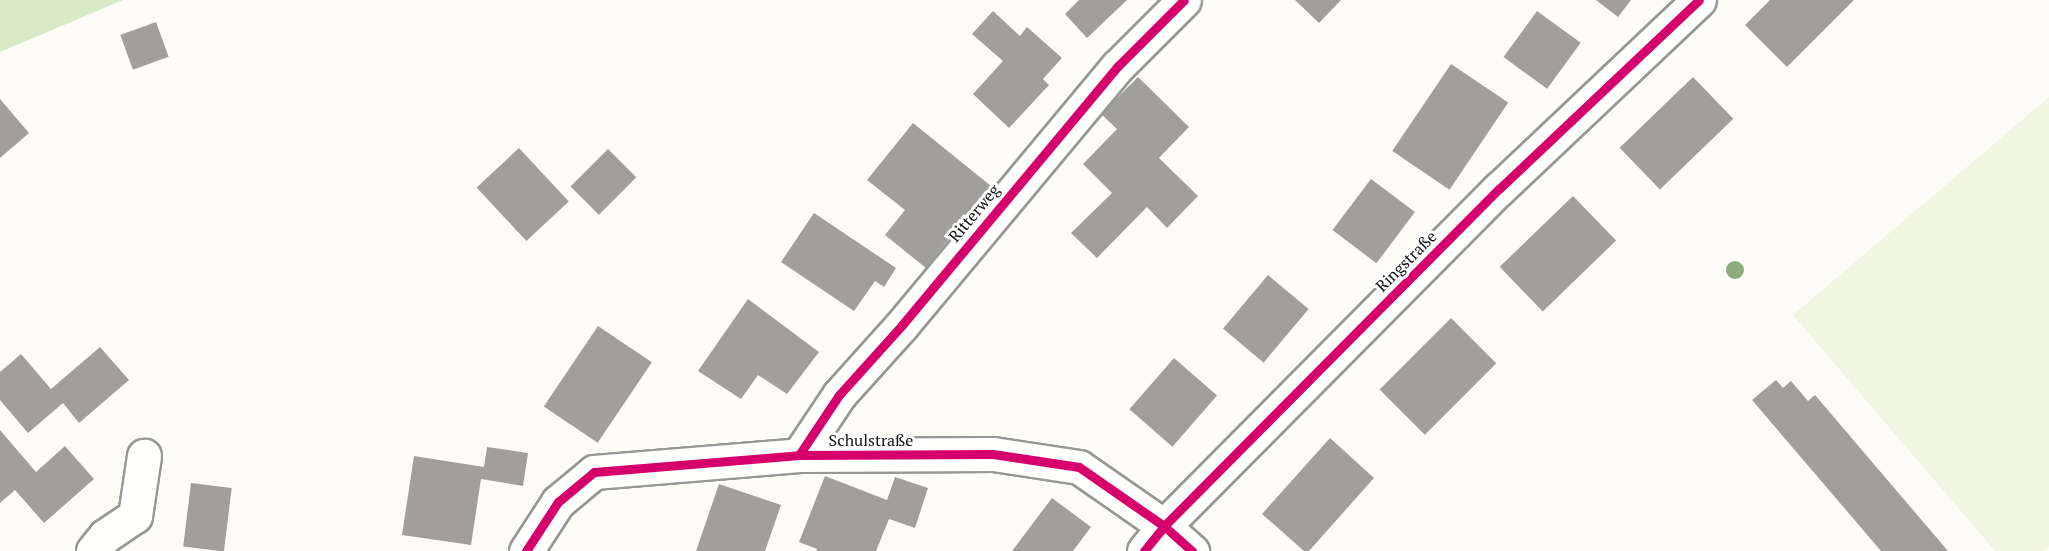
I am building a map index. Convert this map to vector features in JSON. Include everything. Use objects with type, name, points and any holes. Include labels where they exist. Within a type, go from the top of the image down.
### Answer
[{"type":"street","name":"Ritterweg","points":[[799,455],[839,395],[902,325],[1118,66],[1184,0]]},
{"type":"street","name":"Ringstraße","points":[[1144,551],[1164,526],[1499,189],[1699,0]]},
{"type":"street","name":"Schulstraße","points":[[526,551],[558,502],[594,472],[799,455],[993,454],[1079,467],[1164,526],[1192,551]]},
{"type":"street","points":[[93,551],[105,536],[135,516],[144,456]]},
{"type":"green space","points":[[0,0],[123,0],[0,52]]},
{"type":"green space","points":[[2049,97],[2049,546],[2043,551],[1995,551],[1793,315]]},
{"type":"building","points":[[1079,0],[1127,0],[1087,38],[1065,14]]},
{"type":"building","points":[[1295,0],[1341,0],[1319,23]]},
{"type":"building","points":[[1596,0],[1631,0],[1618,17]]},
{"type":"building","points":[[1770,0],[1854,0],[1787,67],[1745,25]]},
{"type":"building","points":[[993,11],[1020,36],[1027,27],[1062,58],[1043,79],[1049,85],[1009,128],[973,94],[1003,61],[972,34]]},
{"type":"building","points":[[1537,11],[1581,43],[1547,89],[1503,57]]},
{"type":"building","points":[[156,22],[169,57],[133,70],[120,35]]},
{"type":"building","points":[[1451,64],[1508,103],[1449,190],[1392,151]]},
{"type":"building","points":[[1138,77],[1189,127],[1159,158],[1198,196],[1167,228],[1147,207],[1097,258],[1071,233],[1112,193],[1083,164],[1117,129],[1101,114]]},
{"type":"building","points":[[1693,77],[1733,119],[1660,190],[1620,148]]},
{"type":"building","points":[[0,99],[29,133],[0,158]]},
{"type":"building","points":[[913,123],[991,186],[926,268],[885,235],[905,210],[867,180]]},
{"type":"building","points":[[519,148],[569,201],[526,241],[477,188]]},
{"type":"building","points":[[608,149],[636,177],[599,215],[571,186]]},
{"type":"building","points":[[1371,179],[1415,212],[1376,263],[1332,230]]},
{"type":"building","points":[[1573,196],[1616,241],[1543,311],[1500,267]]},
{"type":"building","points":[[814,213],[896,268],[884,287],[875,281],[854,311],[781,262]]},
{"type":"building","points":[[1268,275],[1309,309],[1264,363],[1223,329]]},
{"type":"building","points":[[748,299],[819,352],[787,394],[758,375],[741,399],[698,371]]},
{"type":"building","points":[[1451,318],[1496,363],[1425,435],[1380,389]]},
{"type":"building","points":[[598,326],[652,362],[598,443],[544,406]]},
{"type":"building","points":[[100,347],[129,380],[79,423],[63,403],[28,433],[0,400],[0,372],[21,354],[51,389]]},
{"type":"building","points":[[1174,358],[1217,395],[1172,447],[1129,409]]},
{"type":"building","points":[[1776,380],[1783,388],[1791,381],[1808,401],[1815,395],[1948,551],[1881,551],[1752,400]]},
{"type":"building","points":[[0,430],[36,472],[65,446],[94,479],[44,523],[15,490],[0,503]]},
{"type":"building","points":[[1330,438],[1374,478],[1309,551],[1304,551],[1262,514]]},
{"type":"building","points":[[487,447],[528,453],[523,486],[481,479],[471,545],[402,535],[414,456],[484,467]]},
{"type":"building","points":[[825,476],[887,500],[895,477],[928,488],[915,528],[889,519],[876,551],[816,551],[817,549],[799,542]]},
{"type":"building","points":[[191,483],[232,488],[224,551],[183,547]]},
{"type":"building","points":[[719,484],[781,505],[765,551],[696,551]]},
{"type":"building","points":[[1052,498],[1091,527],[1073,551],[1012,551]]},
{"type":"cycle path","points":[[799,455],[839,395],[902,325],[1118,66],[1184,0]]},
{"type":"cycle path","points":[[1144,551],[1164,526],[1499,189],[1699,0]]},
{"type":"cycle path","points":[[526,551],[558,502],[594,472],[799,455],[993,454],[1079,467],[1164,526],[1192,551]]}]
